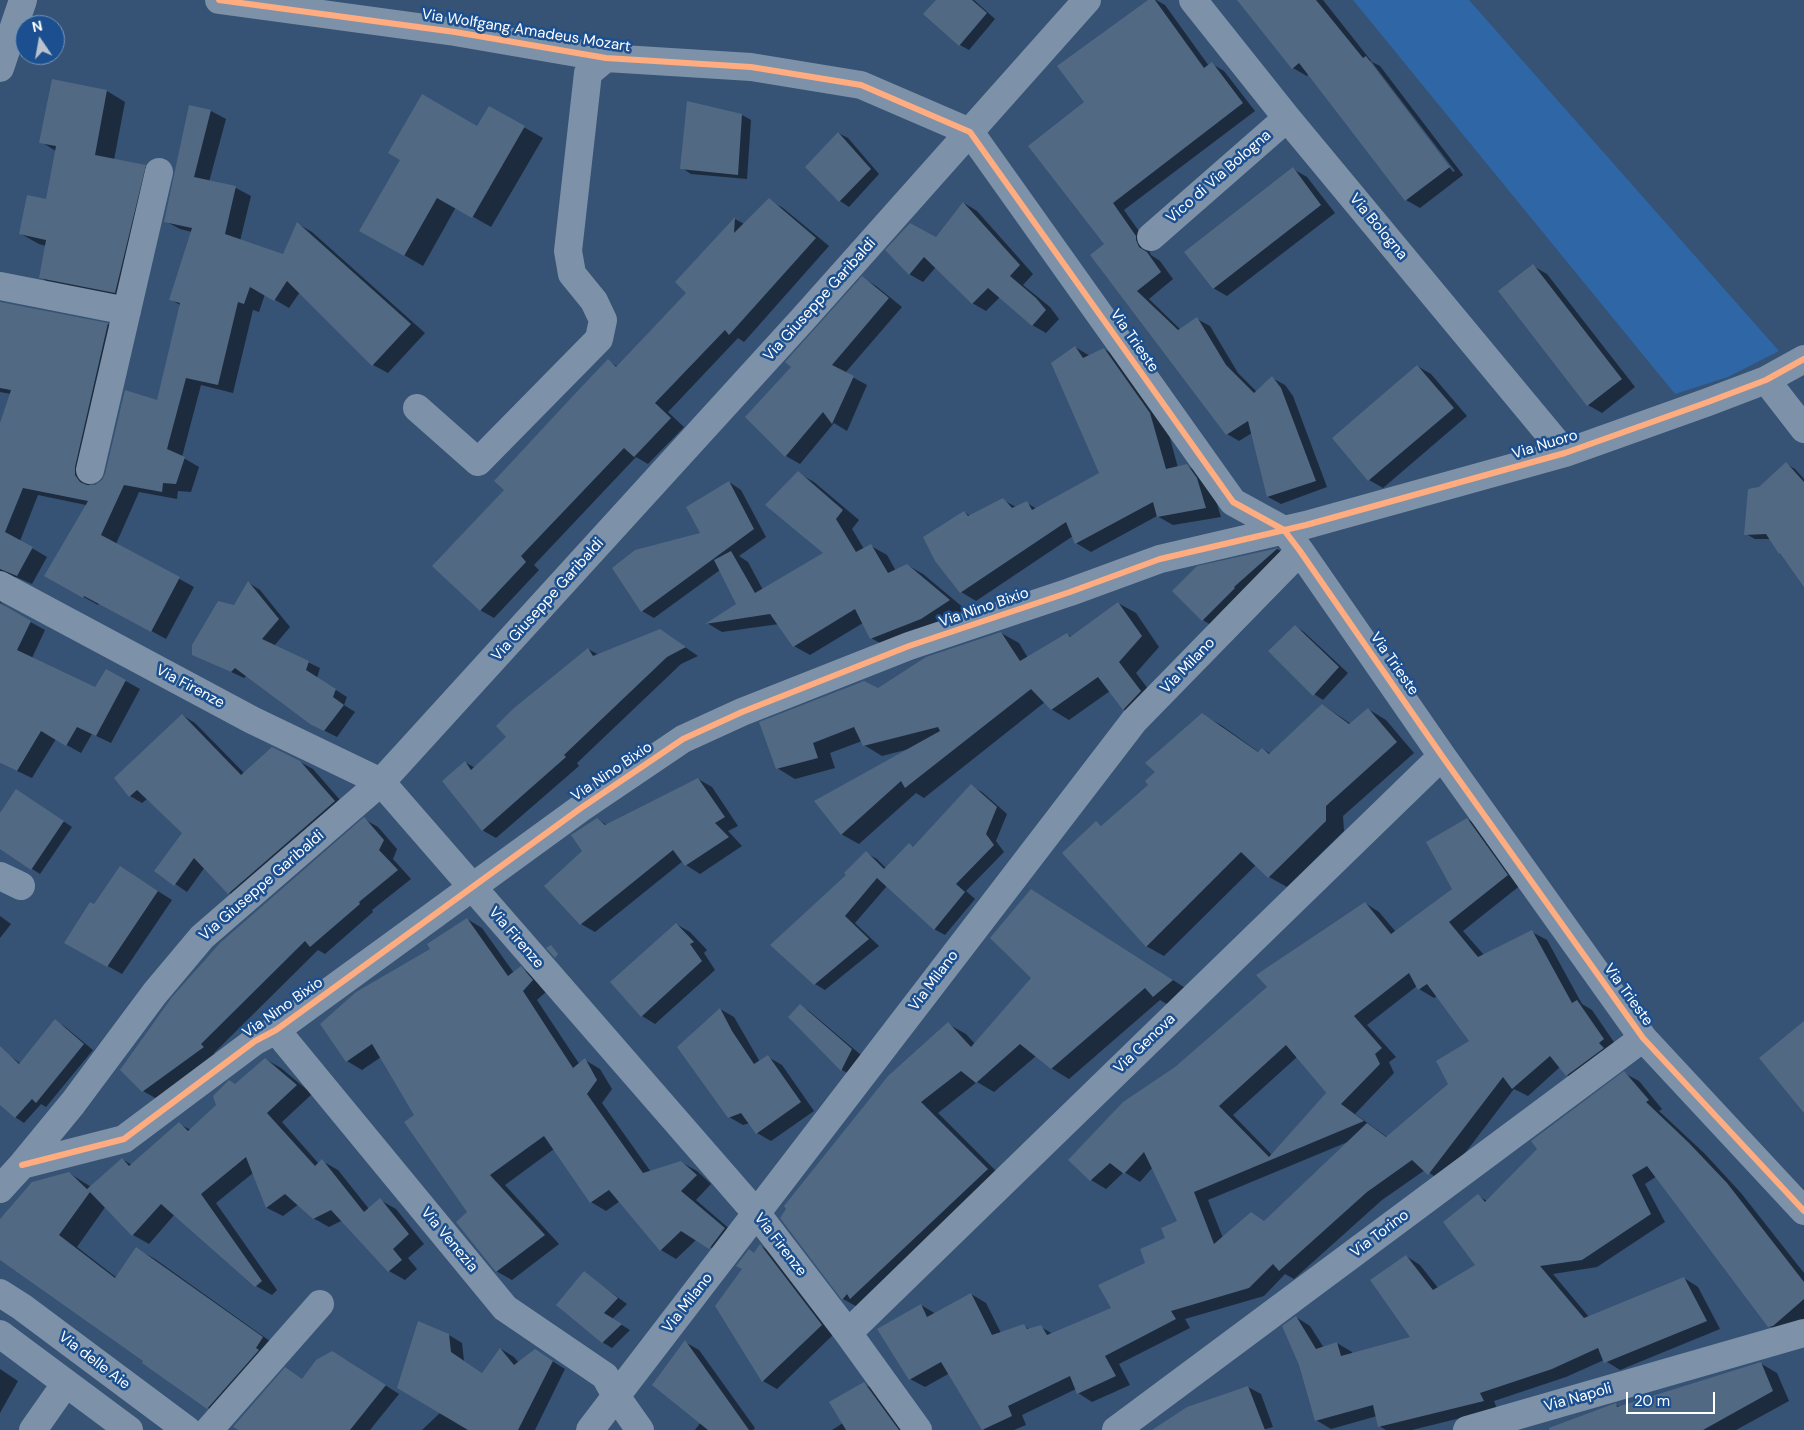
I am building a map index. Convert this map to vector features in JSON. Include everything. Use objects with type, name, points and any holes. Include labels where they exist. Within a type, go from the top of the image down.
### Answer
[{"type":"street","points":[[0,68],[23,0]]},
{"type":"street","name":"Via Wolfgang Amadeus Mozart","points":[[219,0],[455,32],[606,58],[750,67],[861,85],[970,132]]},
{"type":"street","name":"Via Giuseppe Garibaldi","points":[[0,1189],[73,1103],[155,993],[202,937],[381,782],[622,519],[1087,0]]},
{"type":"street","name":"Via Bologna","points":[[1193,0],[1287,118],[1566,453]]},
{"type":"street","points":[[417,408],[478,462],[599,339],[603,320],[594,301],[572,274],[568,251],[588,73],[606,58]]},
{"type":"street","name":"Vico di Via Bologna","points":[[1151,237],[1287,118]]},
{"type":"street","name":"Via Trieste","points":[[970,132],[1233,502],[1292,540],[1442,756],[1644,1038],[1804,1211]]},
{"type":"street","points":[[90,470],[159,172]]},
{"type":"street","points":[[0,286],[127,311]]},
{"type":"street","name":"Via Nuoro","points":[[1292,540],[1306,525],[1566,453],[1766,380],[1804,359]]},
{"type":"street","points":[[1766,380],[1804,429]]},
{"type":"street","name":"Via Nino Bixio","points":[[22,1165],[124,1139],[255,1041],[276,1030],[581,808],[683,739],[742,712],[909,646],[1070,592],[1160,559],[1292,540]]},
{"type":"street","name":"Via Milano","points":[[590,1430],[1134,721],[1292,540]]},
{"type":"street","name":"Via Firenze","points":[[0,585],[252,720],[381,782],[757,1214],[848,1333],[918,1430]]},
{"type":"street","name":"Via Genova","points":[[848,1333],[1442,756]]},
{"type":"street","name":"Via Venezia","points":[[276,1030],[505,1308],[605,1376],[616,1396],[640,1430]]},
{"type":"street","name":"Via Torino","points":[[1116,1430],[1644,1038]]},
{"type":"street","name":"Via delle Aie","points":[[0,1293],[22,1307],[187,1430]]},
{"type":"street","points":[[209,1430],[320,1304]]},
{"type":"street","name":"Via Napoli","points":[[1467,1430],[1804,1333]]},
{"type":"street","points":[[0,1334],[129,1430]]},
{"type":"street","points":[[33,1430],[66,1383]]},
{"type":"shaded area","points":[[1353,0],[1469,0],[1779,351],[1728,377],[1675,394]]},
{"type":"building","points":[[936,0],[972,0],[987,13],[959,46],[923,14]]},
{"type":"building","points":[[1148,0],[1155,0],[1204,68],[1212,62],[1243,103],[1113,203],[1136,236],[1139,247],[1147,252],[1161,272],[1137,291],[1178,330],[1197,317],[1226,365],[1254,393],[1272,376],[1281,388],[1316,481],[1267,497],[1248,421],[1226,435],[1090,255],[1104,244],[1028,146],[1084,102],[1057,66]]},
{"type":"building","points":[[1237,0],[1316,0],[1363,58],[1366,56],[1450,167],[1405,201],[1299,63],[1292,69]]},
{"type":"building","points":[[52,79],[107,90],[95,155],[146,165],[115,293],[39,278],[46,240],[19,234],[27,195],[46,199],[56,146],[39,143]]},
{"type":"building","points":[[422,94],[477,126],[489,106],[525,126],[472,218],[437,198],[404,256],[359,231],[400,160],[388,153]]},
{"type":"building","points":[[687,101],[742,114],[738,175],[680,169]]},
{"type":"building","points":[[189,105],[211,110],[194,177],[236,186],[225,234],[283,254],[297,222],[411,324],[372,366],[287,281],[274,301],[250,287],[244,304],[238,302],[218,385],[186,378],[167,449],[185,457],[176,484],[163,483],[162,492],[124,485],[101,535],[180,577],[151,632],[44,576],[88,501],[23,488],[5,532],[33,547],[17,576],[0,569],[0,423],[11,390],[0,388],[0,302],[108,323],[75,467],[75,475],[80,482],[87,485],[95,485],[102,480],[105,474],[125,390],[157,400],[180,303],[169,300],[192,228],[164,222]]},
{"type":"building","points":[[838,132],[871,169],[839,202],[805,167]]},
{"type":"building","points":[[1293,167],[1321,205],[1213,289],[1184,252]]},
{"type":"building","points":[[769,198],[816,238],[729,335],[725,330],[655,403],[671,418],[634,457],[624,448],[521,556],[526,562],[480,611],[432,566],[504,490],[494,481],[571,398],[608,359],[616,367],[686,293],[675,282],[735,217],[734,233]]},
{"type":"building","points":[[963,202],[1020,265],[1010,276],[1036,298],[1046,310],[1032,326],[988,288],[972,304],[924,257],[909,275],[885,250],[910,223],[936,237]]},
{"type":"building","points":[[1533,264],[1622,379],[1587,406],[1498,291]]},
{"type":"building","points":[[862,276],[889,298],[832,365],[854,376],[832,424],[823,412],[785,457],[745,417],[791,367],[785,362]]},
{"type":"building","points":[[1075,346],[1083,358],[1104,348],[1150,413],[1166,469],[1187,464],[1197,478],[1206,508],[1157,517],[1153,502],[1075,544],[1066,522],[960,593],[935,561],[923,537],[964,511],[968,516],[1003,498],[1012,508],[1027,501],[1032,510],[1099,473],[1051,363]]},
{"type":"building","points":[[1417,365],[1454,408],[1368,481],[1332,438]]},
{"type":"building","points":[[1786,462],[1804,482],[1804,587],[1766,534],[1744,535],[1748,489],[1759,487]]},
{"type":"building","points":[[798,471],[843,510],[836,519],[856,552],[871,544],[888,573],[907,564],[950,600],[921,619],[870,639],[855,609],[793,647],[770,614],[705,624],[736,604],[714,560],[731,551],[755,593],[823,553],[765,505]]},
{"type":"building","points":[[729,481],[754,529],[641,612],[612,568],[635,550],[700,533],[686,507]]},
{"type":"building","points":[[1278,548],[1234,587],[1202,621],[1172,591],[1197,566]]},
{"type":"building","points":[[248,581],[279,619],[262,639],[309,661],[306,670],[336,689],[333,697],[344,705],[324,731],[310,724],[235,668],[231,672],[192,655],[192,645],[218,601],[234,605]]},
{"type":"building","points":[[1118,602],[1142,636],[1119,662],[1141,691],[1123,710],[1098,677],[1051,710],[1031,689],[905,788],[901,781],[841,835],[814,801],[940,731],[938,727],[863,746],[854,727],[813,743],[818,758],[776,769],[759,722],[864,681],[878,688],[926,657],[1001,632],[1020,661],[1067,633],[1070,637]]},
{"type":"building","points":[[0,603],[31,621],[17,650],[95,687],[106,669],[126,680],[96,736],[77,727],[66,746],[41,731],[17,771],[0,763]]},
{"type":"building","points":[[1295,625],[1339,667],[1313,696],[1268,651]]},
{"type":"building","points":[[660,629],[686,647],[667,657],[564,755],[566,757],[482,831],[442,781],[465,761],[471,770],[506,737],[496,726],[514,708],[588,648],[593,656]]},
{"type":"building","points":[[1322,704],[1349,724],[1368,708],[1397,742],[1326,806],[1326,821],[1268,878],[1241,852],[1146,947],[1062,853],[1096,821],[1101,826],[1148,785],[1145,781],[1155,772],[1145,763],[1202,713],[1258,752],[1262,748],[1269,754]]},
{"type":"building","points":[[182,714],[241,775],[272,747],[300,761],[335,801],[228,894],[194,858],[174,886],[154,871],[182,833],[137,790],[129,797],[114,778]]},
{"type":"building","points":[[698,778],[725,817],[715,823],[729,837],[685,866],[673,850],[580,925],[544,886],[582,851],[571,835],[597,818],[605,825]]},
{"type":"building","points":[[971,784],[997,807],[986,834],[994,845],[956,884],[965,892],[934,930],[877,878],[845,916],[869,939],[814,985],[770,945],[846,875],[844,873],[866,851],[884,869],[909,843],[913,847]]},
{"type":"building","points":[[16,789],[64,821],[31,870],[0,849],[0,813]]},
{"type":"building","points":[[364,817],[384,840],[379,850],[398,870],[359,902],[360,904],[310,947],[305,941],[201,1044],[204,1047],[142,1092],[120,1070],[172,997],[220,943]]},
{"type":"building","points":[[1467,818],[1508,875],[1449,922],[1478,957],[1532,930],[1572,1003],[1577,1000],[1604,1039],[1599,1043],[1604,1048],[1566,1076],[1550,1056],[1512,1089],[1503,1077],[1428,1175],[1412,1160],[1367,1192],[1279,1271],[1273,1264],[1249,1288],[1171,1311],[1176,1319],[1105,1356],[1116,1376],[1077,1394],[1070,1376],[1008,1406],[1012,1416],[982,1430],[941,1362],[909,1380],[877,1329],[921,1304],[927,1317],[971,1293],[992,1335],[1024,1324],[1027,1329],[1041,1325],[1047,1335],[1111,1308],[1098,1285],[1145,1263],[1140,1249],[1165,1238],[1161,1228],[1177,1221],[1144,1152],[1124,1174],[1110,1163],[1090,1181],[1068,1160],[1123,1102],[1175,1067],[1267,987],[1256,975],[1365,902],[1391,934],[1452,889],[1426,842]],"holes":[[[1409,973],[1418,990],[1427,984],[1469,1041],[1436,1061],[1448,1084],[1386,1137],[1367,1123],[1264,1221],[1251,1212],[1214,1244],[1194,1192],[1364,1121],[1341,1104],[1380,1064],[1375,1054],[1382,1048],[1354,1016]],[[1286,1045],[1328,1095],[1326,1093],[1269,1157],[1219,1106]]]},
{"type":"building","points":[[120,866],[158,891],[107,967],[64,943],[90,902],[94,904]]},
{"type":"building","points":[[1031,889],[1173,980],[1153,997],[1145,988],[1051,1069],[1020,1044],[976,1083],[961,1071],[921,1102],[988,1169],[850,1299],[847,1294],[842,1300],[780,1218],[786,1209],[784,1206],[888,1076],[948,1022],[971,1047],[1031,978],[990,938]]},
{"type":"building","points":[[467,918],[508,976],[521,966],[533,980],[523,991],[573,1068],[585,1058],[597,1080],[587,1094],[643,1173],[681,1161],[697,1175],[681,1191],[725,1228],[709,1249],[681,1231],[660,1251],[609,1190],[590,1203],[544,1136],[490,1175],[545,1235],[496,1272],[456,1222],[467,1212],[404,1122],[414,1115],[372,1044],[346,1062],[320,1024],[356,992],[430,949],[427,944]]},
{"type":"building","points":[[676,923],[694,942],[690,944],[702,961],[641,1017],[610,982]]},
{"type":"building","points":[[551,945],[558,954],[555,958],[546,948]]},
{"type":"building","points":[[800,1004],[852,1049],[841,1071],[788,1017]]},
{"type":"building","points":[[720,1008],[732,1031],[754,1064],[768,1055],[801,1102],[756,1134],[741,1113],[728,1118],[677,1047]]},
{"type":"building","points":[[55,1019],[84,1044],[36,1103],[32,1099],[15,1118],[0,1105],[0,1046],[19,1064]]},
{"type":"building","points":[[1804,1021],[1804,1113],[1759,1058]]},
{"type":"building","points":[[265,1058],[297,1085],[267,1113],[315,1166],[322,1159],[364,1212],[380,1198],[409,1234],[393,1249],[402,1260],[388,1272],[331,1210],[313,1219],[285,1194],[266,1208],[246,1157],[201,1194],[262,1281],[255,1287],[161,1204],[132,1236],[87,1189],[122,1158],[129,1166],[179,1122],[188,1131],[216,1105],[213,1096],[229,1080],[235,1084]]},
{"type":"building","points":[[1624,1071],[1649,1100],[1646,1102],[1727,1183],[1804,1282],[1804,1299],[1773,1326],[1768,1327],[1647,1166],[1632,1175],[1651,1214],[1582,1260],[1540,1266],[1584,1318],[1684,1277],[1707,1321],[1604,1363],[1598,1348],[1552,1369],[1480,1393],[1484,1401],[1378,1427],[1373,1405],[1315,1421],[1299,1365],[1282,1326],[1296,1316],[1316,1349],[1337,1342],[1341,1356],[1410,1337],[1370,1280],[1406,1255],[1433,1290],[1475,1265],[1443,1222],[1478,1194],[1485,1202],[1537,1149],[1531,1141]]},
{"type":"building","points":[[69,1172],[90,1192],[59,1235],[115,1278],[136,1247],[263,1337],[256,1348],[259,1350],[207,1409],[142,1363],[143,1361],[0,1260],[0,1219],[32,1182]]},
{"type":"building","points":[[760,1244],[822,1325],[762,1382],[715,1306],[742,1269],[736,1266],[749,1249],[754,1253]]},
{"type":"building","points":[[584,1271],[618,1298],[604,1313],[622,1324],[602,1343],[556,1305]]},
{"type":"building","points":[[418,1321],[449,1334],[451,1352],[482,1373],[500,1348],[514,1365],[535,1349],[553,1361],[518,1430],[468,1430],[397,1388]]},
{"type":"building","points":[[685,1340],[749,1430],[708,1430],[652,1385]]},
{"type":"building","points":[[332,1351],[386,1385],[350,1430],[238,1430],[233,1427],[285,1367],[302,1379],[316,1360]]},
{"type":"building","points":[[1761,1362],[1773,1391],[1703,1430],[1549,1430],[1549,1428],[1616,1403],[1617,1407]]},
{"type":"building","points":[[864,1382],[899,1430],[846,1430],[829,1402]]},
{"type":"building","points":[[1248,1386],[1265,1430],[1152,1430],[1187,1407]]},
{"type":"cycle path","points":[[219,0],[455,32],[606,58],[751,67],[861,85],[970,132],[1233,502],[1284,530],[1300,551],[1442,756],[1643,1038],[1804,1211]]},
{"type":"cycle path","points":[[22,1165],[124,1139],[255,1041],[276,1030],[581,808],[683,739],[742,712],[909,646],[1070,592],[1160,559],[1306,525],[1565,453],[1766,380],[1804,359]]}]
